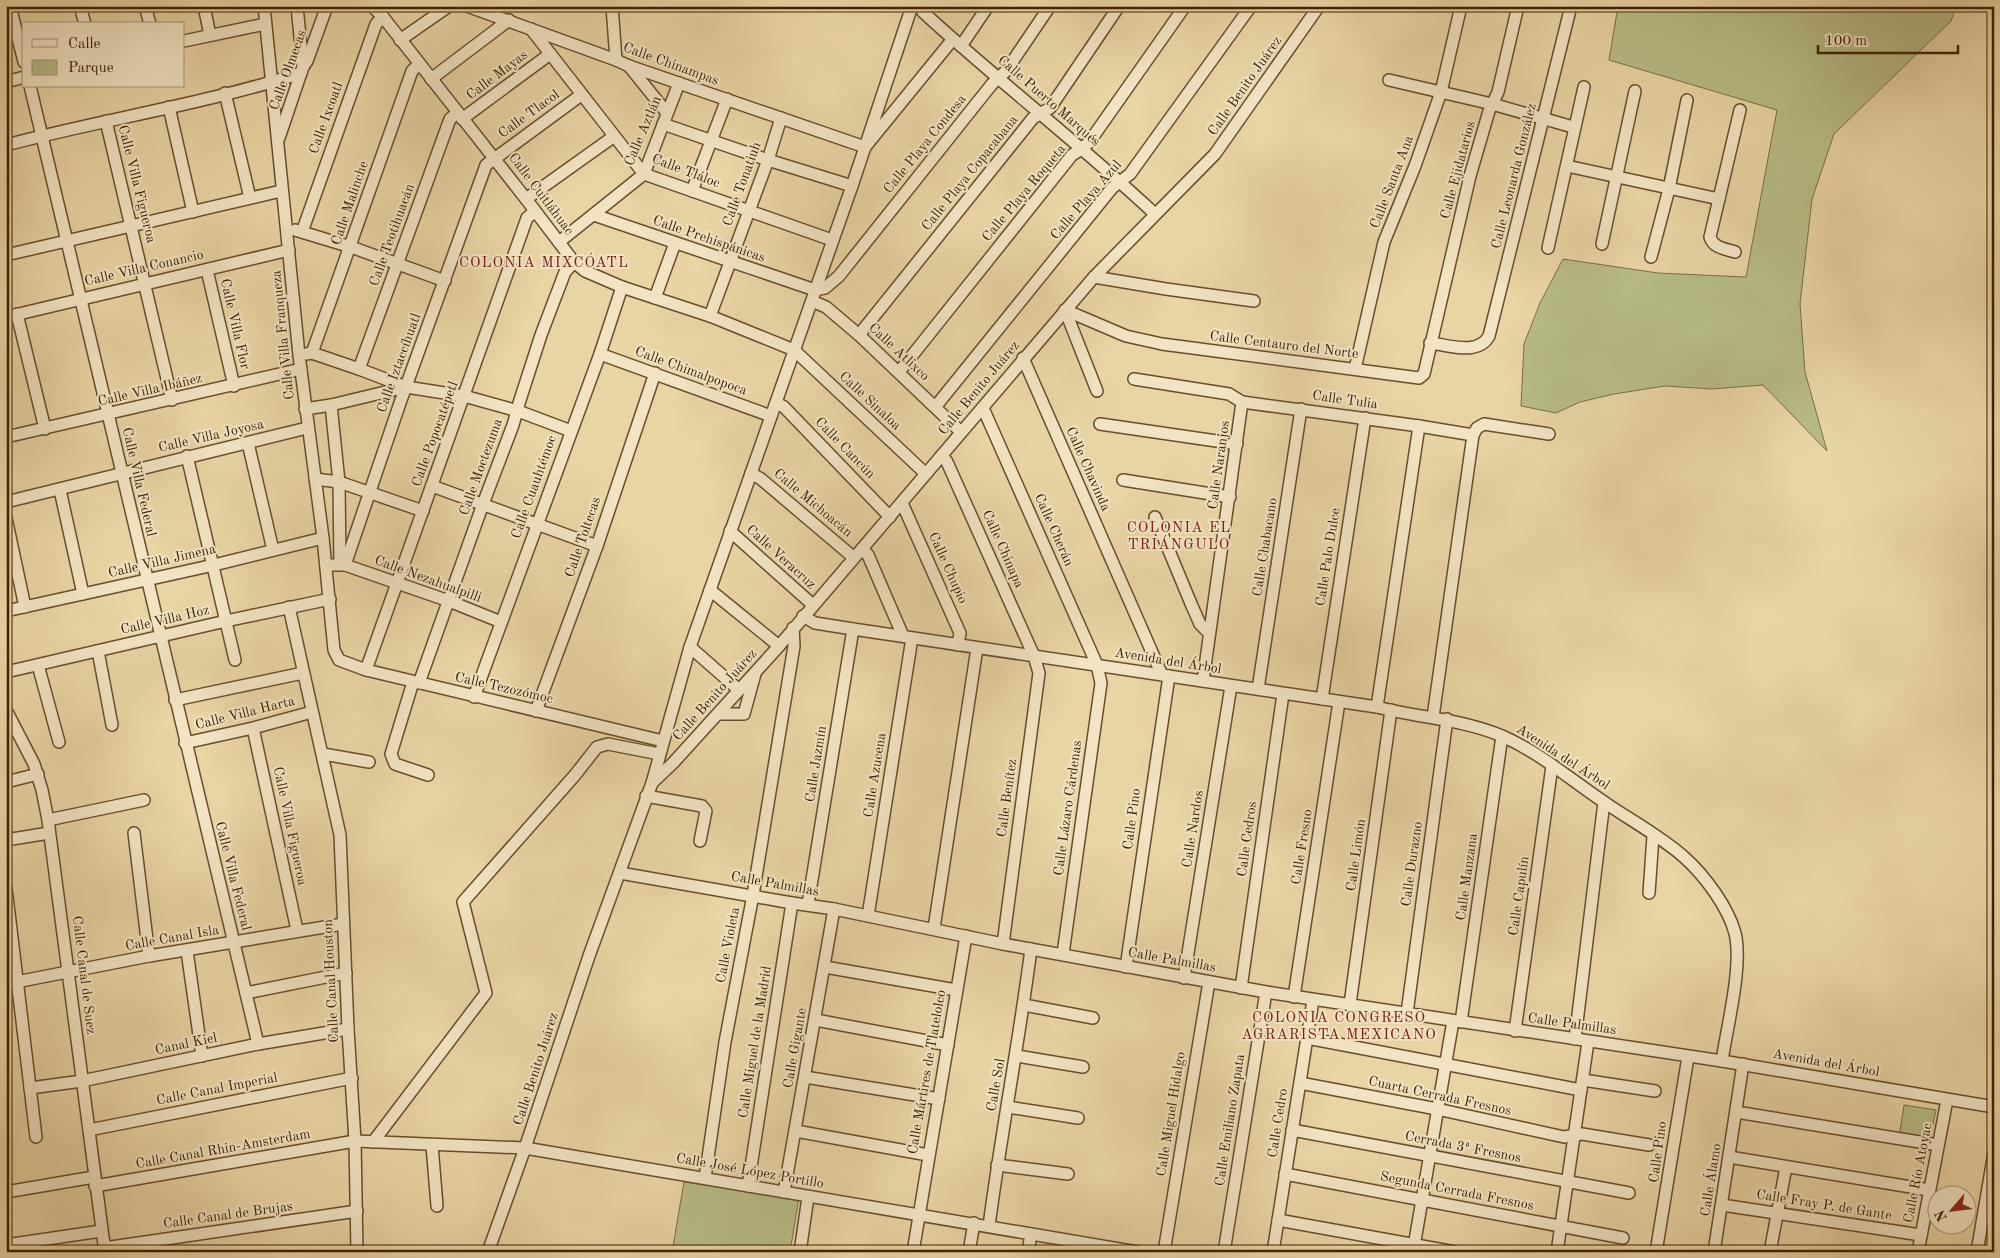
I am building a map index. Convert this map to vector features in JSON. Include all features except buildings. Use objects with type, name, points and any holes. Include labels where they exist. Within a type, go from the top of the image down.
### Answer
[{"type":"street","points":[[10,6],[22,54]]},
{"type":"street","points":[[80,6],[84,22]]},
{"type":"street","points":[[145,6],[149,22]]},
{"type":"street","points":[[204,6],[210,35]]},
{"type":"street","name":"Calle Villa Franqueza","points":[[264,6],[281,191],[287,228],[307,428],[323,538],[334,650],[340,660]]},
{"type":"street","points":[[6,145],[41,135],[272,82],[302,70],[297,6]]},
{"type":"street","name":"Calle Olmecas","points":[[277,144],[302,70],[327,6]]},
{"type":"street","name":"Calle Cuitláhuac","points":[[372,6],[383,17],[574,262],[585,271],[622,288],[710,316],[794,350]]},
{"type":"street","points":[[400,40],[449,6]]},
{"type":"street","name":"Calle Chinampas","points":[[468,6],[629,66],[866,147]]},
{"type":"street","points":[[612,6],[616,60]]},
{"type":"street","points":[[866,147],[988,6]]},
{"type":"street","name":"Calle Playa Condesa","points":[[813,296],[839,276],[992,84],[1000,78],[1050,6]]},
{"type":"street","name":"Calle Playa Copacabana","points":[[859,335],[1033,118],[1050,108],[1120,6]]},
{"type":"street","name":"Calle Playa Roqueta","points":[[899,372],[1072,155],[1090,141],[1185,6]]},
{"type":"street","name":"Calle Playa Azul","points":[[936,406],[1112,188],[1130,174],[1251,6]]},
{"type":"street","name":"Calle Benito Juárez","points":[[652,783],[719,714],[779,646],[1094,277],[1215,154],[1319,6]]},
{"type":"street","name":"Calle Santa Ana","points":[[1355,369],[1384,242],[1415,166],[1441,92],[1460,6]]},
{"type":"street","name":"Calle Ejidatarios","points":[[1430,342],[1470,176],[1492,104],[1498,92],[1518,6]]},
{"type":"street","name":"Calle Leonarda González","points":[[1430,342],[1468,348],[1485,344],[1489,336],[1571,6]]},
{"type":"street","name":"Calle Puerto Marqués","points":[[914,7],[1042,114],[1120,181],[1155,214]]},
{"type":"street","name":"Calle Benito Juárez","points":[[488,1252],[589,956],[652,783],[690,647],[866,147],[906,22],[914,7]]},
{"type":"street","name":"Calle Ixcoatl","points":[[302,232],[376,24],[383,17]]},
{"type":"street","points":[[430,79],[509,20]]},
{"type":"street","points":[[185,41],[265,24]]},
{"type":"street","name":"Calle Tláloc","points":[[530,29],[644,174],[832,240]]},
{"type":"street","name":"Calle Mayas","points":[[460,116],[550,54]]},
{"type":"street","name":"Calle Malinche","points":[[312,353],[412,71],[419,64]]},
{"type":"street","points":[[629,66],[665,118],[712,140],[768,160],[852,186]]},
{"type":"street","points":[[6,82],[22,78]]},
{"type":"street","points":[[1389,80],[1492,104],[1574,127]]},
{"type":"street","name":"Calle Aztlán","points":[[559,242],[644,174],[679,83]]},
{"type":"street","points":[[1548,248],[1584,87]]},
{"type":"street","name":"Calle Villa Federal","points":[[30,88],[258,1044]]},
{"type":"street","points":[[1602,244],[1636,92]]},
{"type":"street","points":[[225,93],[250,198]]},
{"type":"street","name":"Calle Tlacol","points":[[494,158],[581,95]]},
{"type":"street","points":[[692,191],[727,100]]},
{"type":"street","points":[[1651,256],[1669,189],[1687,100]]},
{"type":"street","points":[[169,107],[192,212]]},
{"type":"street","points":[[1735,252],[1715,246],[1711,242],[1710,237],[1740,110]]},
{"type":"street","name":"Calle Teotihuacán","points":[[358,369],[450,119],[460,116]]},
{"type":"street","name":"Calle Tonatiuh","points":[[710,316],[768,160],[781,118]]},
{"type":"street","name":"Calle Villa Figueroa","points":[[106,120],[172,400]]},
{"type":"street","points":[[526,199],[613,136]]},
{"type":"street","name":"Calle Iztaccíhuatl","points":[[342,564],[370,493],[486,165],[494,158]]},
{"type":"street","points":[[1567,166],[1719,199]]},
{"type":"street","points":[[6,255],[281,191]]},
{"type":"street","name":"Calle Popocatépetl","points":[[366,670],[398,585],[527,218],[535,211]]},
{"type":"street","name":"Calle Prehispánicas","points":[[594,215],[729,262],[813,296]]},
{"type":"street","points":[[287,228],[351,247],[445,281]]},
{"type":"street","points":[[655,298],[675,243]]},
{"type":"street","name":"Calle Villa Conancio","points":[[12,316],[80,298],[146,285],[289,250]]},
{"type":"street","name":"Calle Moctezuma","points":[[428,775],[395,764],[391,754],[416,682],[449,601],[518,411],[544,326],[565,272],[574,262]]},
{"type":"street","name":"Calle Villa Flor","points":[[207,270],[234,386]]},
{"type":"street","points":[[1094,277],[1254,301]]},
{"type":"street","name":"Calle Cuauhtémoc","points":[[474,697],[600,354],[622,288]]},
{"type":"street","name":"Calle Atlixco","points":[[813,296],[859,335],[962,432]]},
{"type":"street","points":[[1065,310],[1097,391]]},
{"type":"street","name":"Calle Centauro del Norte","points":[[1065,310],[1126,336],[1162,344],[1420,378],[1424,374],[1430,342]]},
{"type":"street","points":[[12,316],[44,429]]},
{"type":"street","name":"Calle Sinaloa","points":[[794,350],[926,474]]},
{"type":"street","points":[[299,355],[312,353],[406,387],[464,396],[518,411],[571,431]]},
{"type":"street","name":"Calle Chimalpopoca","points":[[600,354],[771,416]]},
{"type":"street","name":"Calle Chavinda","points":[[1023,358],[1165,676]]},
{"type":"street","name":"Calle Villa Ibáñez","points":[[6,437],[234,386],[301,369]]},
{"type":"street","name":"Calle Toltecas","points":[[536,711],[597,546],[654,373]]},
{"type":"street","name":"Calle Tulia","points":[[1134,379],[1229,394],[1242,402],[1473,435]]},
{"type":"street","points":[[305,408],[331,406],[406,387]]},
{"type":"street","name":"Calle Naranjos","points":[[1203,681],[1242,402]]},
{"type":"street","name":"Calle Cancún","points":[[776,403],[784,407],[890,517]]},
{"type":"street","points":[[326,565],[342,564],[339,482],[331,406]]},
{"type":"street","name":"Calle Cherán","points":[[983,408],[1097,665]]},
{"type":"street","name":"Calle Chabacano","points":[[1258,689],[1301,409]]},
{"type":"street","name":"Calle Palo Dulce","points":[[1322,699],[1364,418]]},
{"type":"street","points":[[1100,424],[1237,444]]},
{"type":"street","points":[[1433,717],[1473,435],[1484,424],[1549,434]]},
{"type":"street","points":[[1378,707],[1419,426]]},
{"type":"street","name":"Calle Villa Joyosa","points":[[6,502],[307,428]]},
{"type":"street","points":[[248,443],[273,550]]},
{"type":"street","name":"Calle Chinapa","points":[[942,455],[948,462],[1034,656]]},
{"type":"street","points":[[187,456],[235,660]]},
{"type":"street","name":"Calle Michoacán","points":[[751,473],[858,553]]},
{"type":"street","points":[[315,479],[339,482],[423,511]]},
{"type":"street","points":[[1123,480],[1230,497]]},
{"type":"street","points":[[432,486],[597,546]]},
{"type":"street","points":[[60,490],[83,594]]},
{"type":"street","name":"Calle Chupio","points":[[902,503],[960,633],[958,645]]},
{"type":"street","points":[[1154,517],[1200,624],[1209,633]]},
{"type":"street","points":[[6,518],[25,607]]},
{"type":"street","name":"Calle Veracruz","points":[[730,531],[813,604]]},
{"type":"street","name":"Calle Villa Jimena","points":[[6,611],[214,565],[323,538]]},
{"type":"street","points":[[858,553],[868,555],[907,637]]},
{"type":"street","name":"Calle Nezahualpilli","points":[[342,564],[398,585],[449,601],[501,622]]},
{"type":"street","points":[[710,590],[779,646]]},
{"type":"street","name":"Calle Villa Hoz","points":[[6,672],[330,599]]},
{"type":"street","points":[[289,607],[312,712]]},
{"type":"street","name":"Avenida del Árbol","points":[[803,616],[815,623],[1378,707],[1447,719],[1502,736],[1522,746],[1685,858],[1718,897],[1734,933],[1737,955],[1733,996],[1722,1061],[1994,1107]]},
{"type":"street","name":"Calle Violeta","points":[[705,1178],[724,1042],[753,895],[794,646],[794,628]]},
{"type":"street","name":"Calle Jazmín","points":[[808,904],[853,629]]},
{"type":"street","name":"Calle Azucena","points":[[868,916],[907,637]]},
{"type":"street","points":[[690,647],[739,690]]},
{"type":"street","points":[[934,928],[976,648]]},
{"type":"street","points":[[98,651],[112,725]]},
{"type":"street","name":"Calle Benítez","points":[[1003,944],[1039,673],[1034,656]]},
{"type":"street","name":"Calle Tezozómoc","points":[[340,660],[366,670],[663,741]]},
{"type":"street","points":[[38,665],[59,742]]},
{"type":"street","name":"Calle Lázaro Cárdenas","points":[[1063,954],[1101,683],[1097,665]]},
{"type":"street","points":[[719,714],[744,714],[756,670]]},
{"type":"street","points":[[175,700],[303,673]]},
{"type":"street","name":"Calle Pino","points":[[1126,967],[1165,676]]},
{"type":"street","name":"Calle Nardos","points":[[1184,978],[1231,686]]},
{"type":"street","name":"Calle Cedros","points":[[1240,988],[1283,694]]},
{"type":"street","name":"Calle Fresno","points":[[1294,997],[1339,702]]},
{"type":"street","name":"Calle Canal de Suez","points":[[6,710],[38,774],[48,820],[104,1250]]},
{"type":"street","name":"Calle Limón","points":[[1350,1004],[1391,710]]},
{"type":"street","name":"Calle Villa Harta","points":[[185,742],[253,728],[312,712]]},
{"type":"street","name":"Calle Canal Houston","points":[[312,712],[340,835],[348,1029],[355,1141],[357,1252]]},
{"type":"street","name":"Calle Durazno","points":[[1407,1013],[1447,719]]},
{"type":"street","name":"Calle Villa Figueroa","points":[[253,728],[297,930]]},
{"type":"street","name":"Calle Manzana","points":[[1414,1248],[1437,1109],[1457,1022],[1502,736]]},
{"type":"street","points":[[373,1142],[486,993],[463,902],[575,775],[596,747],[608,744],[659,754]]},
{"type":"street","points":[[323,754],[370,762]]},
{"type":"street","name":"Calle Capulín","points":[[1515,1031],[1552,766]]},
{"type":"street","points":[[6,782],[38,774]]},
{"type":"street","points":[[646,796],[705,808],[700,841]]},
{"type":"street","points":[[48,820],[144,800]]},
{"type":"street","points":[[1575,1039],[1604,802]]},
{"type":"street","points":[[6,840],[49,833]]},
{"type":"street","points":[[134,833],[149,956]]},
{"type":"street","points":[[1648,893],[1653,836]]},
{"type":"street","name":"Calle Palmillas","points":[[620,873],[792,903],[808,904],[934,928],[1003,944],[1240,988],[1722,1061]]},
{"type":"street","points":[[6,888],[12,983],[30,1088],[36,1137]]},
{"type":"street","name":"Calle Miguel de la Madrid","points":[[748,1186],[792,903]]},
{"type":"street","name":"Calle Gigante","points":[[784,1192],[816,1020],[834,909]]},
{"type":"street","name":"Calle Canal Isla","points":[[12,983],[149,956],[297,930],[343,924]]},
{"type":"street","name":"Calle Mártires de Tlatelolco","points":[[913,1252],[966,936]]},
{"type":"street","name":"Calle Sol","points":[[988,1226],[1024,1005],[1031,949]]},
{"type":"street","points":[[186,951],[202,1056]]},
{"type":"street","points":[[825,967],[956,990]]},
{"type":"street","points":[[246,993],[346,973]]},
{"type":"street","name":"Calle Miguel Hidalgo","points":[[1164,1252],[1209,982]]},
{"type":"street","name":"Calle Emiliano Zapata","points":[[1224,1252],[1266,992]]},
{"type":"street","name":"Calle Cedro","points":[[1273,1252],[1313,1000]]},
{"type":"street","points":[[1024,1005],[1093,1018]]},
{"type":"street","points":[[816,1020],[948,1045]]},
{"type":"street","name":"Canal Kiel","points":[[30,1088],[82,1081],[258,1044],[348,1029]]},
{"type":"street","points":[[1307,1038],[1446,1065],[1582,1085],[1655,1091]]},
{"type":"street","points":[[1556,1252],[1588,1042]]},
{"type":"street","points":[[1016,1056],[1083,1067]]},
{"type":"street","name":"Calle Pino","points":[[1656,1252],[1666,1204],[1688,1057]]},
{"type":"street","name":"Calle Álamo","points":[[1714,1252],[1744,1064]]},
{"type":"street","points":[[805,1077],[939,1099]]},
{"type":"street","name":"Calle Canal Imperial","points":[[88,1130],[352,1078]]},
{"type":"street","name":"Cuarta Cerrada Fresnos","points":[[1300,1083],[1437,1109],[1564,1137],[1582,1134],[1649,1145]]},
{"type":"street","name":"Calle Río Atoyac","points":[[1930,1186],[1947,1100]]},
{"type":"street","points":[[1008,1107],[1078,1118]]},
{"type":"street","points":[[1736,1112],[1938,1146]]},
{"type":"street","name":"Cerrada 3ª Fresnos","points":[[1292,1130],[1629,1193]]},
{"type":"street","points":[[796,1131],[928,1154]]},
{"type":"street","name":"Calle José López Portillo","points":[[355,1141],[525,1148],[808,1197],[974,1223],[1092,1248],[1137,1252]]},
{"type":"street","name":"Calle Canal Rhin-Amsterdam","points":[[6,1192],[94,1182],[355,1141]]},
{"type":"street","points":[[432,1145],[437,1206]]},
{"type":"street","points":[[1977,1252],[1994,1153]]},
{"type":"street","points":[[1729,1157],[1928,1190]]},
{"type":"street","points":[[997,1165],[1068,1174]]},
{"type":"street","points":[[1770,1252],[1786,1167]]},
{"type":"street","name":"Segunda Cerrada Fresnos","points":[[1285,1174],[1623,1238]]},
{"type":"street","name":"Calle Río Atoyac","points":[[1918,1252],[1928,1196]]},
{"type":"street","points":[[800,1252],[808,1197]]},
{"type":"street","name":"Calle Fray P. de Gante","points":[[1722,1205],[1921,1235]]},
{"type":"street","name":"Calle Canal de Brujas","points":[[104,1250],[357,1211]]},
{"type":"street","points":[[1278,1220],[1414,1248],[1455,1252]]},
{"type":"street","points":[[970,1252],[974,1223]]},
{"type":"street","points":[[6,1245],[101,1230]]},
{"type":"street","points":[[1028,1252],[1031,1234]]},
{"type":"green space","points":[[1618,6],[1956,6],[1951,21],[1834,134],[1812,199],[1800,304],[1805,372],[1827,451],[1763,385],[1712,389],[1665,386],[1614,394],[1580,402],[1556,413],[1521,406],[1524,344],[1540,303],[1563,259],[1658,273],[1746,277],[1777,110],[1609,60]]},
{"type":"green space","points":[[1904,1105],[1936,1110],[1929,1143],[1899,1138]]},
{"type":"green space","points":[[684,1182],[799,1197],[790,1252],[672,1252]]},
{"type":"district","name":"COLONIA MIXCÓATL","points":[[544,263]]},
{"type":"district","name":"COLONIA EL TRIÁNGULO","points":[[1179,536]]},
{"type":"district","name":"COLONIA CONGRESO AGRARISTA MEXICANO","points":[[1339,1026]]}]
